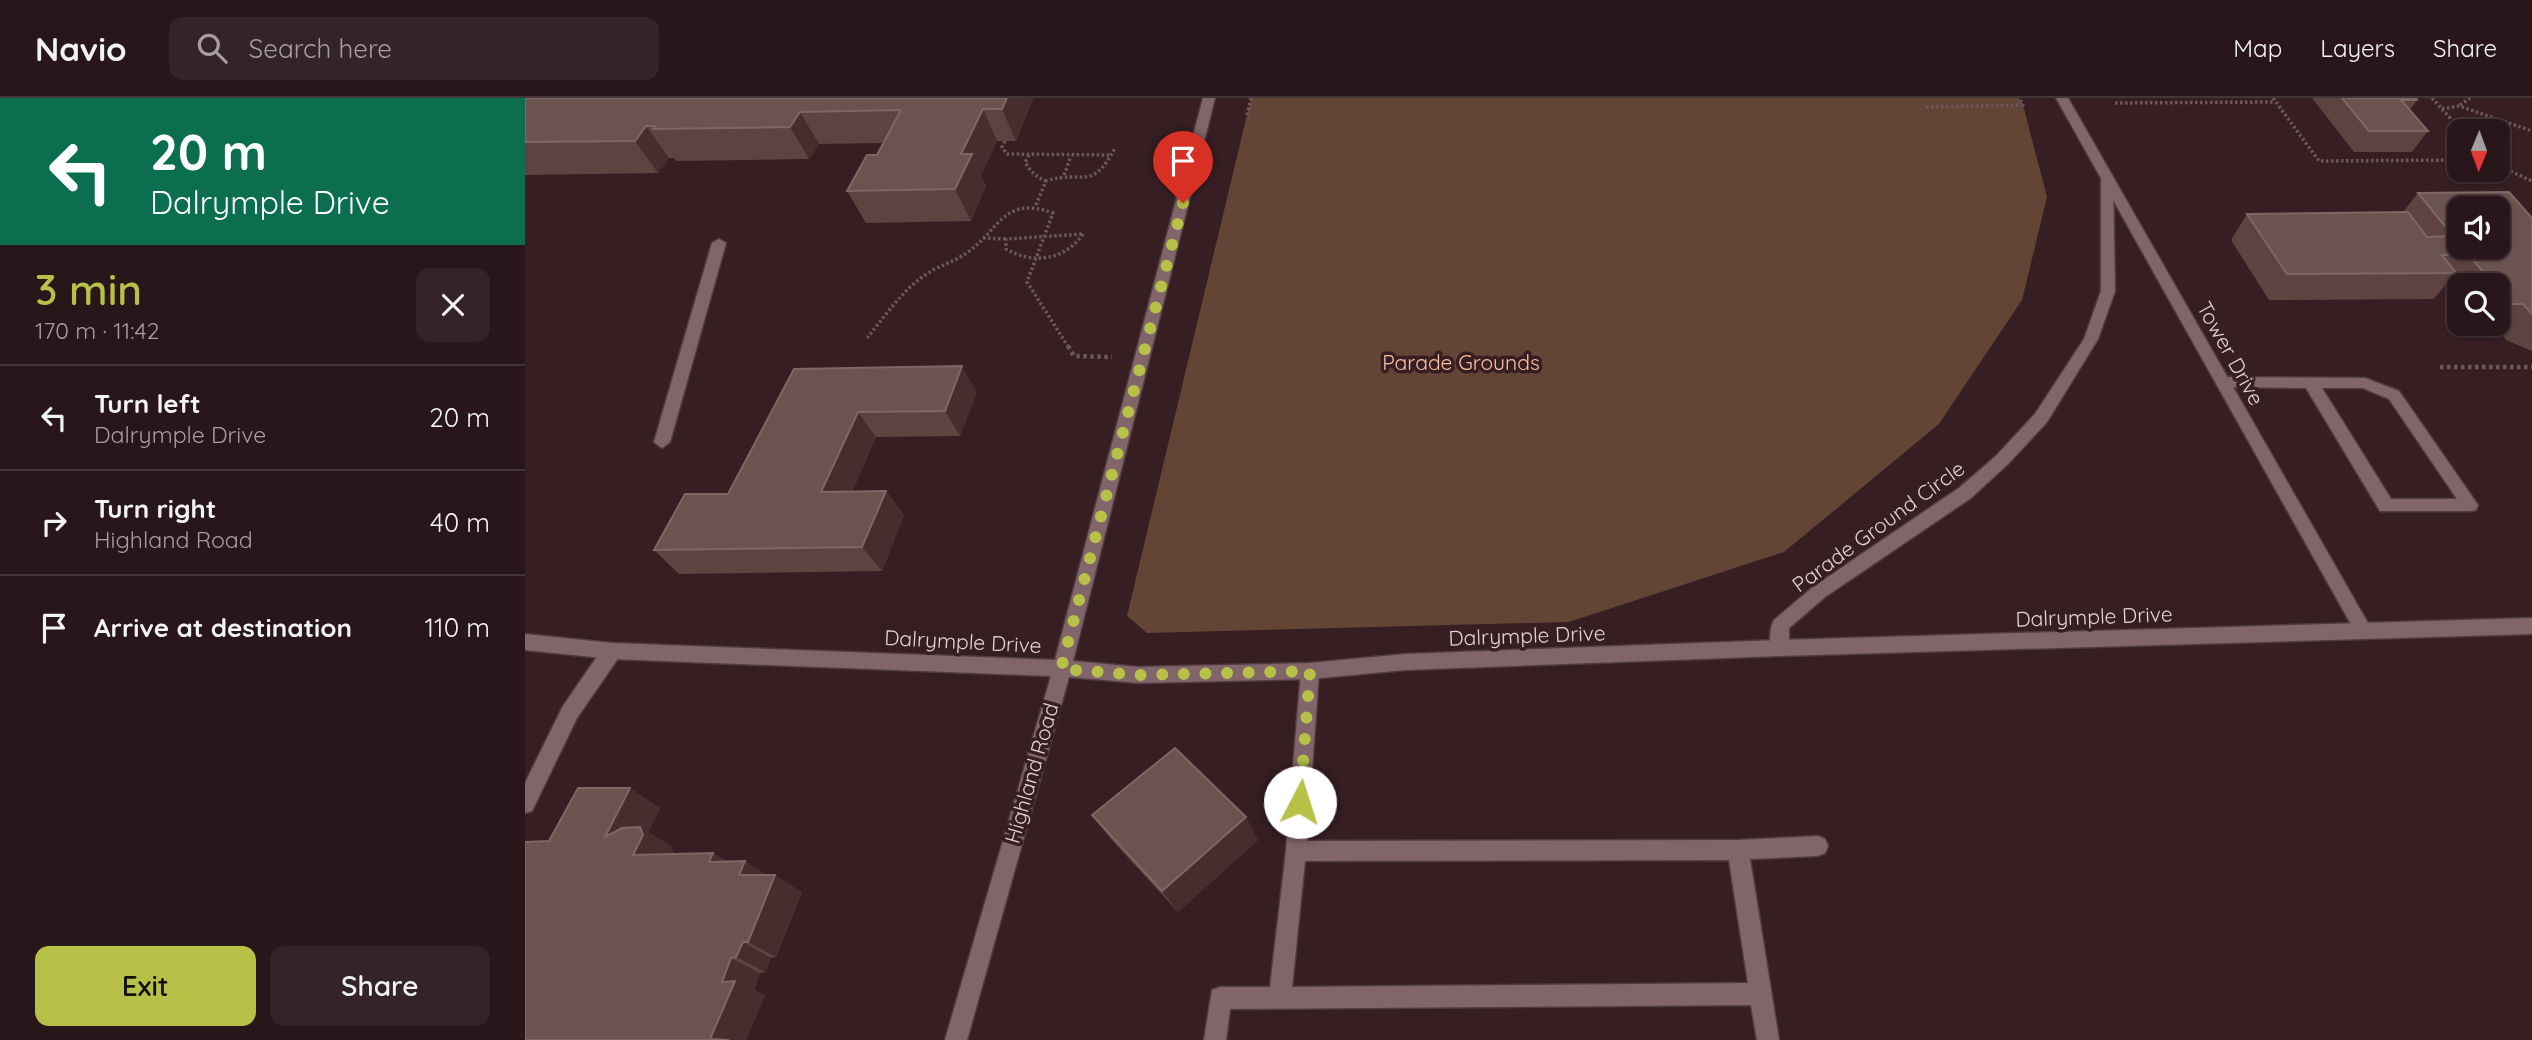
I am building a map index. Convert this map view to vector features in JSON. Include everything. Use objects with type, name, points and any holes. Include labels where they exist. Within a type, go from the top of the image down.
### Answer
[{"type":"street","name":"Highland Road","points":[[956,1040],[1061,669],[1160,298],[1209,98]]},
{"type":"street","name":"Tower Drive","points":[[2062,98],[2363,630]]},
{"type":"street","name":"Parade Ground Circle","points":[[1780,649],[1780,625],[1819,592],[1965,493],[2002,460],[2041,418],[2091,340],[2108,291],[2107,177]]},
{"type":"street","points":[[662,442],[719,243]]},
{"type":"street","points":[[2224,382],[2310,382],[2365,383],[2394,395],[2470,505],[2386,506],[2310,382]]},
{"type":"street","name":"Dalrymple Drive","points":[[525,642],[612,651],[1021,665],[1139,675],[1310,671],[1405,662],[2532,626]]},
{"type":"street","points":[[525,804],[570,712],[612,651]]},
{"type":"street","points":[[1280,998],[1296,851],[1310,671]]},
{"type":"street","points":[[1296,851],[1738,850],[1818,846]]},
{"type":"street","points":[[1738,850],[1768,1040]]},
{"type":"street","points":[[1215,1040],[1220,998],[1761,994]]},
{"type":"path","points":[[1247,115],[1251,98]]},
{"type":"path","points":[[1926,107],[2023,105],[2019,98]]},
{"type":"path","points":[[2432,98],[2451,119]]},
{"type":"path","points":[[2442,109],[2459,106],[2470,98]]},
{"type":"path","points":[[2115,103],[2274,100],[2319,161],[2447,160]]},
{"type":"path","points":[[2459,106],[2532,131]]},
{"type":"path","points":[[1005,141],[1002,147],[1007,154],[1112,155]]},
{"type":"path","points":[[1028,155],[1025,162],[1028,169],[1036,177],[1046,181],[1064,175],[1076,179],[1090,179],[1108,164],[1115,148]]},
{"type":"path","points":[[1064,175],[1071,156]]},
{"type":"path","points":[[2510,171],[2532,181]]},
{"type":"path","points":[[1036,205],[1046,181]]},
{"type":"path","points":[[867,338],[926,274],[958,260],[1005,216],[1017,209],[1036,205],[1053,212],[1027,282],[1074,356],[1113,357]]},
{"type":"path","points":[[983,238],[1083,234],[1078,243],[1063,253],[1033,260],[1015,257],[1006,249],[1006,239]]},
{"type":"path","points":[[2440,367],[2532,367]]},
{"type":"green space","name":"Parade Grounds","points":[[1251,98],[2019,98],[2047,197],[2022,300],[1939,424],[1784,552],[1569,622],[1147,633],[1127,616]]},
{"type":"building","points":[[525,98],[1007,98],[1002,109],[983,109],[961,154],[972,154],[955,189],[847,191],[867,155],[877,155],[901,110],[800,112],[790,127],[653,129],[655,126],[646,126],[635,141],[525,142]]},
{"type":"building","points":[[2342,98],[2416,98],[2417,100],[2401,100],[2428,131],[2369,131]]},
{"type":"building","points":[[2509,192],[2532,218],[2532,314],[2523,304],[2510,304],[2510,273],[2484,273],[2472,259],[2510,259],[2510,196],[2447,196],[2447,229],[2418,193]]},
{"type":"building","points":[[2408,212],[2427,237],[2447,236],[2447,255],[2442,255],[2456,273],[2287,274],[2247,214]]},
{"type":"building","points":[[962,366],[945,411],[858,412],[821,492],[886,491],[862,547],[654,550],[685,494],[728,494],[794,369]]},
{"type":"building","points":[[1175,748],[1246,817],[1162,891],[1092,815]]},
{"type":"building","points":[[578,788],[630,788],[605,837],[622,828],[640,827],[643,835],[633,855],[713,853],[709,862],[745,861],[739,875],[775,875],[748,942],[743,942],[736,957],[731,958],[722,982],[735,981],[710,1039],[729,1040],[525,1040],[525,842],[549,841]]},
{"type":"route","points":[[1183,203],[1061,669],[1139,675],[1310,671],[1300,802]]}]
